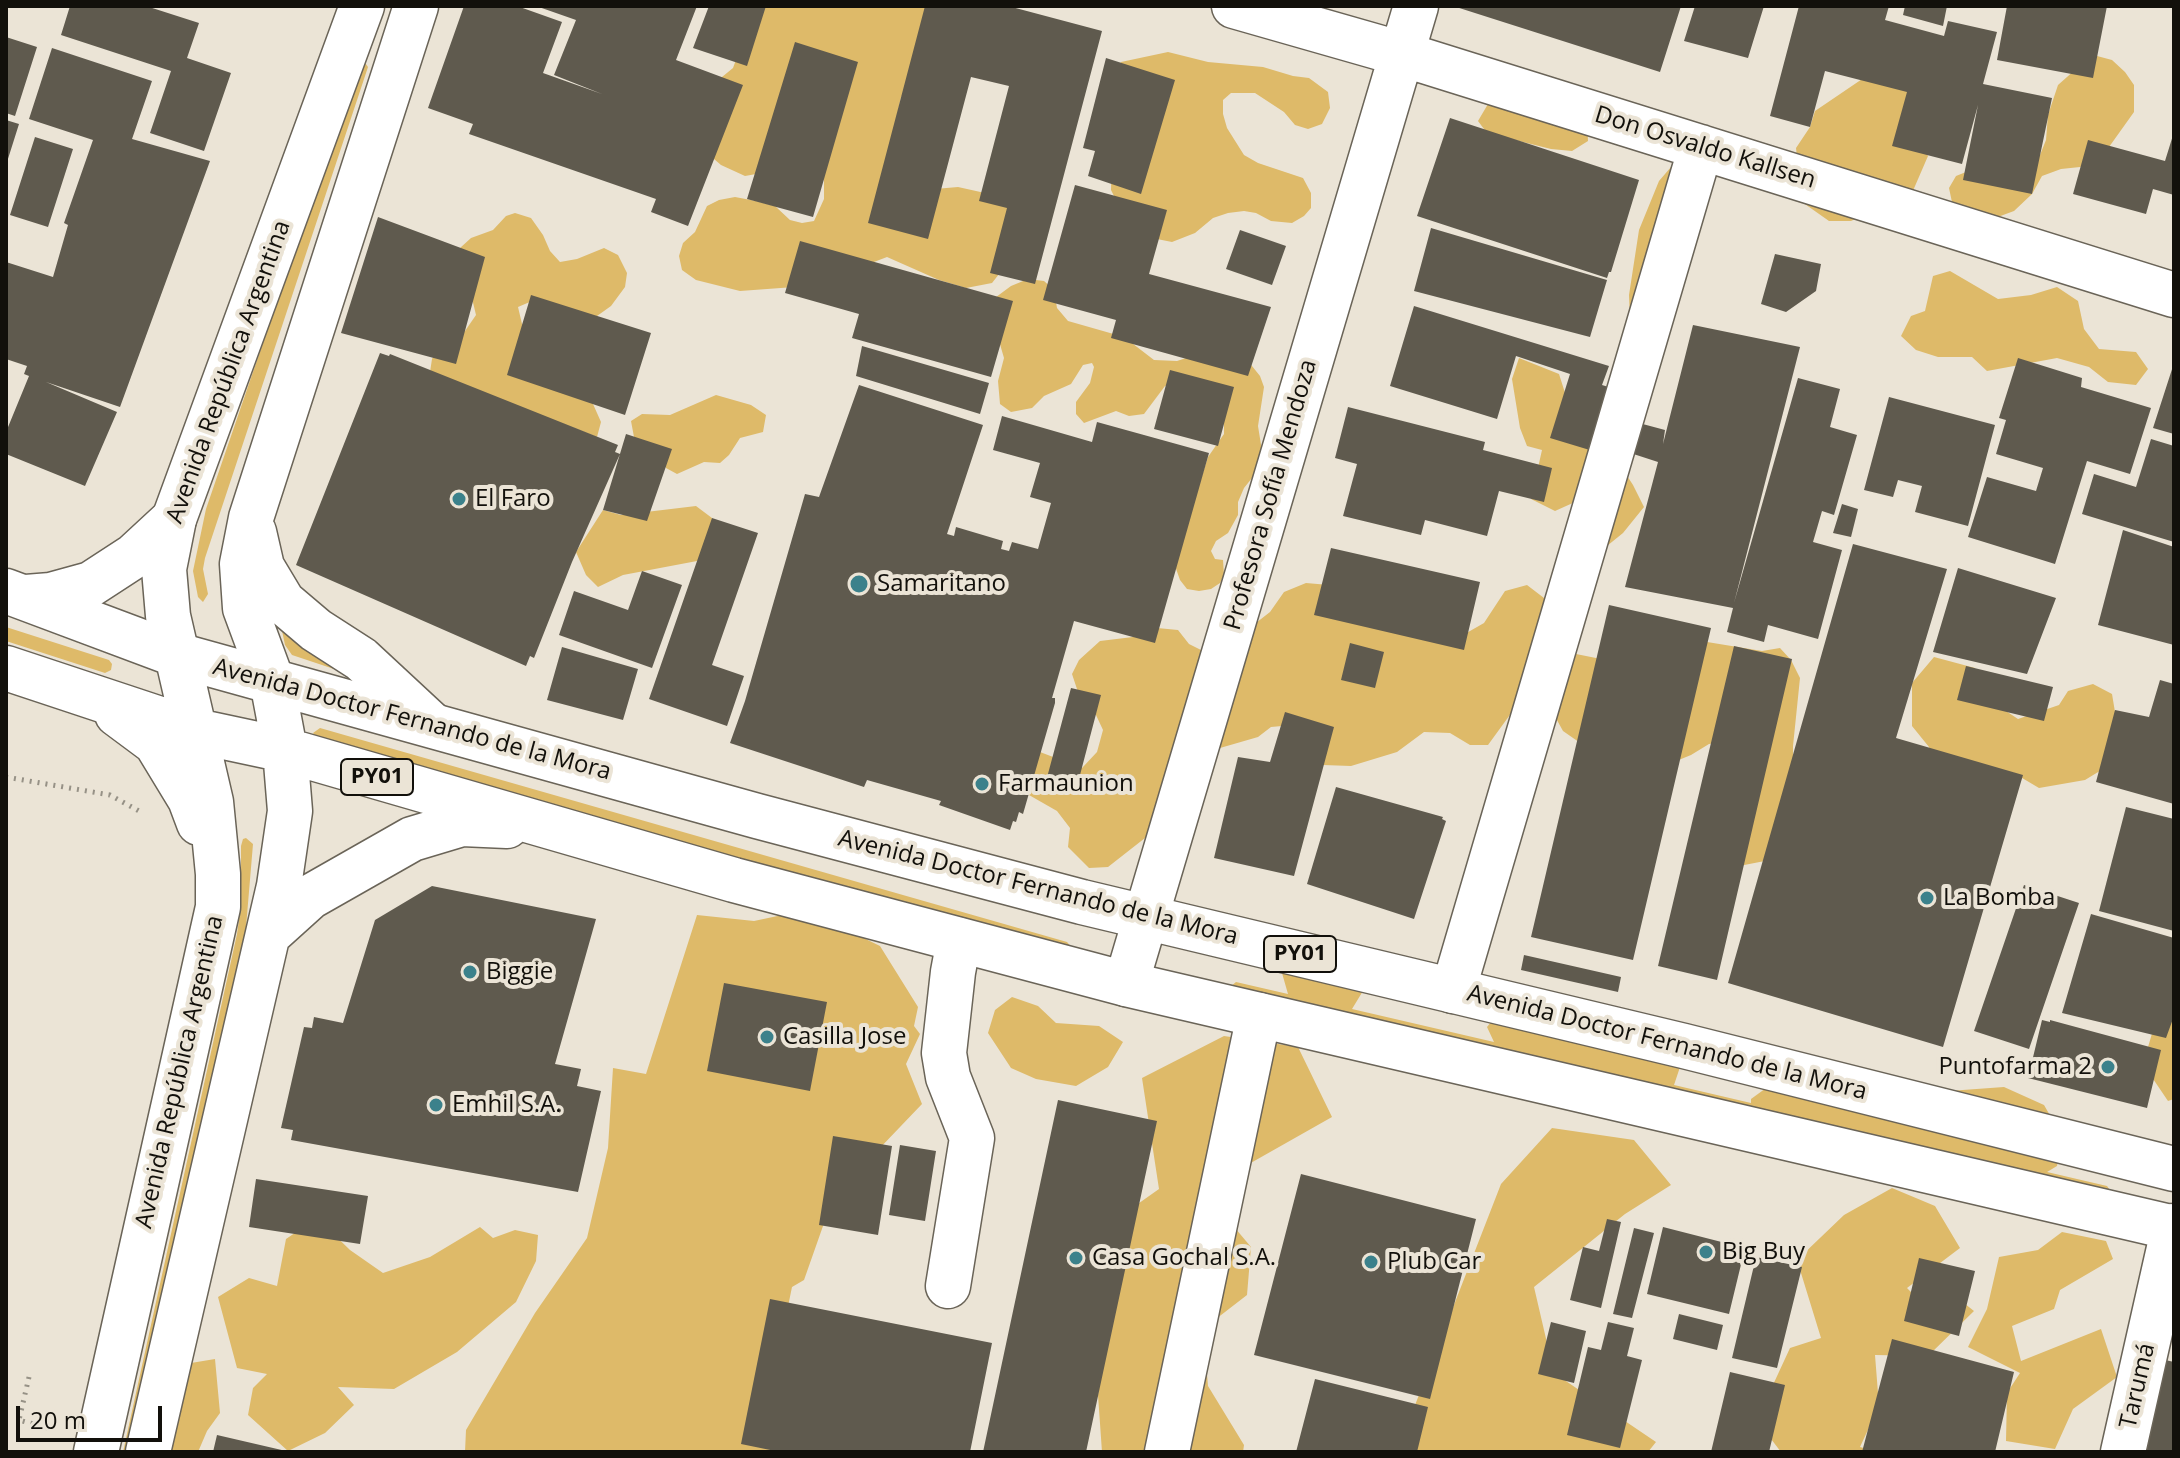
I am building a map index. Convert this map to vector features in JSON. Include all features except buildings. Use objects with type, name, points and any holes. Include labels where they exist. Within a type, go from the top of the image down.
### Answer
[{"type":"main road","name":"Avenida República Argentina","points":[[96,1452],[218,907],[211,802],[168,616],[164,569],[174,519],[362,6]]},
{"type":"main road","points":[[148,1452],[269,934],[290,811],[285,750],[272,681],[245,608],[242,564],[251,518],[416,6]]},
{"type":"main road","name":"Don Osvaldo Kallsen","points":[[1234,6],[1402,54],[2174,295]]},
{"type":"main road","name":"Profesora Sofía Mendoza","points":[[1126,984],[1416,6]]},
{"type":"main road","points":[[1453,991],[1701,147]]},
{"type":"main road","points":[[251,518],[262,567],[283,602],[316,630],[361,659],[431,724]]},
{"type":"main road","points":[[16,594],[51,595],[91,584],[134,556],[174,519]]},
{"type":"main road","name":"Avenida Doctor Fernando de la Mora","points":[[16,594],[177,655],[757,816],[1067,898],[1699,1049],[2174,1169]]},
{"type":"main road","name":"PY01","points":[[6,668],[196,731],[285,750],[734,880],[1126,984],[2174,1227]]},
{"type":"main road","points":[[98,700],[156,743],[190,799],[218,874]]},
{"type":"main road","points":[[269,934],[310,897],[412,839],[462,824],[556,828]]},
{"type":"main road","points":[[948,1286],[972,1138],[948,1077],[944,1053],[959,940]]},
{"type":"main road","points":[[1167,1452],[1259,1015]]},
{"type":"main road","name":"Tarumá","points":[[2123,1452],[2174,1227]]},
{"type":"path","points":[[6,777],[110,795],[142,812]]},
{"type":"path","points":[[29,1377],[19,1420],[51,1429]]},
{"type":"shaded area","points":[[731,6],[983,6],[901,97],[891,144],[935,189],[958,187],[994,195],[1016,213],[1003,269],[992,283],[966,288],[939,280],[887,257],[866,265],[835,284],[740,291],[696,280],[682,270],[679,256],[683,243],[695,232],[707,206],[719,200],[735,197],[775,206],[790,220],[802,223],[814,221],[824,199],[824,181],[817,163],[745,176],[721,165],[700,147],[722,77],[733,68],[737,57]]},
{"type":"shaded area","points":[[1168,52],[1208,62],[1263,67],[1309,78],[1328,92],[1330,108],[1322,124],[1308,129],[1295,125],[1284,112],[1255,93],[1231,93],[1223,100],[1227,128],[1244,155],[1303,178],[1311,193],[1311,208],[1304,216],[1292,223],[1271,221],[1244,211],[1228,213],[1213,218],[1195,233],[1172,242],[1152,238],[1120,208],[1111,190],[1114,74],[1121,62]]},
{"type":"shaded area","points":[[2097,56],[2112,60],[2134,85],[2134,112],[2099,161],[2042,176],[2032,194],[2014,211],[1995,218],[1953,207],[1949,188],[1956,176],[1976,168],[2033,161],[2040,155],[2058,85],[2085,61]]},
{"type":"shaded area","points":[[363,60],[368,67],[205,558],[203,569],[208,594],[203,602],[198,597],[193,571],[206,509],[359,63]]},
{"type":"shaded area","points":[[1909,70],[1918,137],[1928,156],[1912,193],[1851,221],[1829,221],[1802,202],[1796,148],[1810,127],[1815,111],[1871,73]]},
{"type":"shaded area","points":[[1488,104],[1534,109],[1587,124],[1588,141],[1572,151],[1487,133],[1478,121]]},
{"type":"shaded area","points":[[1671,167],[1697,168],[1630,320],[1629,295],[1639,230],[1659,181]]},
{"type":"shaded area","points":[[515,213],[531,218],[560,262],[604,248],[618,255],[627,273],[625,287],[611,306],[597,316],[578,318],[539,298],[518,307],[522,324],[593,404],[601,422],[597,437],[430,372],[437,350],[465,331],[476,315],[460,248],[471,238],[493,230],[506,216]]},
{"type":"shaded area","points":[[1950,271],[1998,299],[2031,295],[2057,287],[2078,301],[2084,329],[2099,349],[2136,352],[2148,369],[2136,385],[2108,382],[2089,367],[2057,358],[1987,371],[1972,357],[1938,357],[1916,350],[1901,336],[1911,316],[1925,311],[1933,276]]},
{"type":"shaded area","points":[[1028,279],[1044,281],[1054,290],[1057,308],[1068,321],[1124,337],[1154,360],[1177,361],[1198,354],[1248,361],[1260,376],[1264,387],[1258,426],[1262,451],[1256,473],[1238,502],[1238,515],[1228,533],[1216,541],[1211,551],[1215,559],[1223,560],[1224,575],[1220,583],[1211,589],[1187,589],[1174,563],[1208,457],[1224,434],[1224,409],[1184,381],[1165,386],[1144,414],[1129,416],[1116,411],[1084,423],[1076,414],[1076,402],[1090,383],[1092,363],[1083,365],[1071,384],[1044,396],[1032,408],[1011,412],[1000,404],[998,381],[1004,358],[988,303],[1011,286]]},
{"type":"shaded area","points":[[1519,358],[1559,374],[1566,396],[1607,445],[1644,507],[1623,533],[1602,550],[1575,502],[1555,511],[1531,499],[1542,450],[1527,446],[1520,428],[1512,379]]},
{"type":"shaded area","points":[[716,395],[751,405],[766,415],[763,432],[740,438],[720,463],[704,462],[677,474],[666,468],[657,453],[634,437],[631,421],[642,414],[670,415]]},
{"type":"shaded area","points":[[696,506],[712,518],[723,544],[697,561],[623,575],[598,587],[586,575],[576,552],[603,510],[621,515]]},
{"type":"shaded area","points":[[1306,583],[1352,587],[1463,635],[1484,623],[1505,591],[1527,585],[1544,598],[1548,615],[1529,701],[1512,712],[1488,745],[1470,745],[1450,733],[1424,732],[1397,752],[1351,766],[1323,765],[1293,725],[1271,727],[1258,737],[1220,748],[1212,758],[1189,816],[1145,838],[1108,867],[1089,868],[1068,847],[1070,828],[1057,811],[1022,791],[1040,752],[1082,768],[1097,752],[1103,730],[1096,715],[1083,707],[1072,674],[1079,660],[1100,641],[1133,637],[1147,627],[1178,630],[1189,644],[1205,652],[1252,626],[1270,612],[1284,592]]},
{"type":"shaded area","points":[[281,626],[343,672],[292,655],[285,645]]},
{"type":"shaded area","points":[[6,627],[109,660],[111,670],[105,673],[6,641]]},
{"type":"shaded area","points":[[1701,641],[1762,651],[1780,648],[1791,660],[1800,678],[1793,746],[1793,823],[1775,859],[1734,867],[1724,742],[1709,744],[1664,766],[1586,747],[1563,731],[1547,702],[1561,651],[1611,661]]},
{"type":"shaded area","points":[[1934,657],[1975,668],[1982,695],[2018,719],[2059,705],[2068,691],[2093,684],[2112,694],[2120,742],[2108,766],[2085,780],[2039,788],[2012,772],[1939,793],[1929,747],[1912,726],[1912,683]]},
{"type":"shaded area","points":[[320,728],[1067,942],[1073,949],[1068,955],[316,737],[313,733]]},
{"type":"shaded area","points":[[246,838],[253,844],[245,939],[133,1452],[123,1452],[237,934],[241,906],[241,846]]},
{"type":"shaded area","points":[[806,910],[880,946],[918,1007],[914,1026],[920,1034],[906,1064],[922,1104],[878,1150],[829,1209],[804,1280],[792,1287],[777,1360],[775,1452],[465,1452],[466,1430],[535,1313],[587,1238],[608,1148],[613,1068],[646,1074],[697,915],[754,921]]},
{"type":"shaded area","points":[[1290,955],[1366,986],[1352,1009],[1494,1042],[1487,1027],[1509,1000],[1683,1058],[1674,1085],[1751,1103],[1751,1099],[1784,1075],[1880,1096],[2004,1087],[2044,1105],[2063,1138],[2057,1166],[2047,1172],[2107,1186],[2112,1193],[1230,987],[1236,982],[1288,994],[1282,973]]},
{"type":"shaded area","points":[[1012,997],[1038,1006],[1056,1023],[1099,1026],[1123,1042],[1108,1067],[1076,1086],[1036,1079],[1011,1068],[988,1033],[995,1010]]},
{"type":"shaded area","points":[[2174,1005],[2174,1099],[2168,1101],[2143,1064],[2156,1020]]},
{"type":"shaded area","points":[[1224,1036],[1298,1047],[1332,1117],[1203,1190],[1251,1247],[1247,1295],[1203,1329],[1208,1386],[1244,1445],[1243,1452],[1102,1452],[1098,1395],[1125,1213],[1159,1189],[1142,1078]]},
{"type":"shaded area","points":[[1552,1128],[1634,1140],[1671,1185],[1625,1214],[1534,1287],[1554,1373],[1656,1442],[1648,1452],[1408,1452],[1410,1418],[1501,1184]]},
{"type":"shaded area","points":[[1892,1188],[1935,1206],[1960,1248],[1907,1288],[1920,1301],[1955,1296],[1974,1311],[1928,1356],[1875,1355],[1879,1406],[1860,1447],[1878,1452],[1781,1452],[1768,1435],[1772,1387],[1790,1348],[1821,1338],[1797,1260],[1844,1215]]},
{"type":"shaded area","points":[[317,1218],[350,1250],[383,1273],[430,1257],[480,1227],[493,1238],[515,1230],[538,1235],[536,1261],[516,1302],[457,1352],[394,1389],[338,1387],[354,1405],[325,1433],[288,1451],[248,1415],[253,1388],[267,1374],[237,1368],[218,1297],[249,1278],[277,1286],[286,1239]]},
{"type":"shaded area","points":[[2062,1232],[2106,1241],[2113,1259],[2060,1290],[2054,1309],[2012,1326],[2021,1361],[2101,1329],[2117,1377],[2073,1409],[2055,1449],[2006,1441],[2007,1393],[2020,1373],[1968,1347],[1987,1309],[1999,1257],[2038,1250]]},
{"type":"shaded area","points":[[215,1359],[220,1413],[207,1431],[198,1452],[160,1452],[191,1363]]},
{"type":"place","name":"El Faro","points":[[459,499]]},
{"type":"place","name":"Samaritano","points":[[859,584]]},
{"type":"place","name":"Farmaunion","points":[[982,784]]},
{"type":"place","name":"La Bomba","points":[[1927,898]]},
{"type":"place","name":"Biggie","points":[[470,972]]},
{"type":"place","name":"Casilla Jose","points":[[767,1037]]},
{"type":"place","name":"Puntofarma 2","points":[[2108,1067]]},
{"type":"place","name":"Emhil S.A.","points":[[436,1105]]},
{"type":"place","name":"Big Buy","points":[[1706,1252]]},
{"type":"place","name":"Casa Gochal S.A.","points":[[1076,1258]]},
{"type":"place","name":"Plub Car","points":[[1371,1262]]}]
